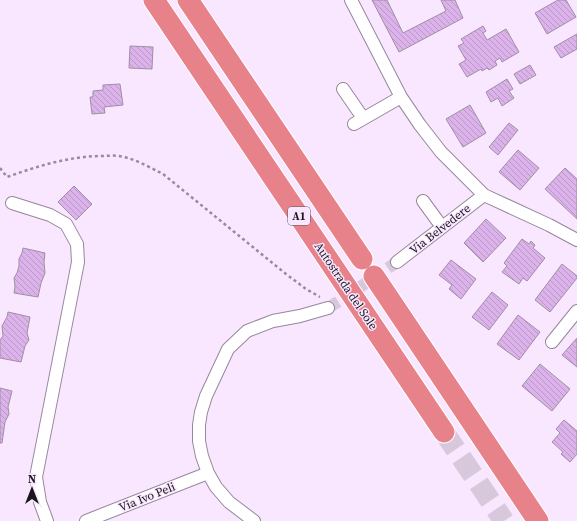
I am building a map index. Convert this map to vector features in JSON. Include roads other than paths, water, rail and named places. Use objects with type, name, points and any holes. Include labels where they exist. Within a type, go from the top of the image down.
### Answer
[{"type":"highway","name":"Autostrada del Sole","points":[[154,0],[444,432]]},
{"type":"highway","name":"A1","points":[[188,0],[538,521]]},
{"type":"street","points":[[351,0],[401,97],[441,152],[484,195],[549,225],[577,240]]},
{"type":"street","points":[[343,89],[359,121],[401,97]]},
{"type":"street","name":"Via Belvedere","points":[[397,262],[484,195]]},
{"type":"street","points":[[423,202],[442,227]]},
{"type":"street","points":[[12,203],[50,215],[66,224],[77,244],[78,262],[36,476],[40,502],[47,521]]},
{"type":"street","points":[[254,521],[228,502],[216,487],[208,473],[199,441],[199,425],[206,396],[228,349],[247,332],[273,321],[300,316],[325,303]]},
{"type":"street","points":[[552,342],[577,311]]},
{"type":"street","name":"Via Ivo Peli","points":[[86,521],[208,473]]},
{"type":"tunnel","points":[[328,308],[397,262]]},
{"type":"tunnel","points":[[444,432],[504,521]]}]
